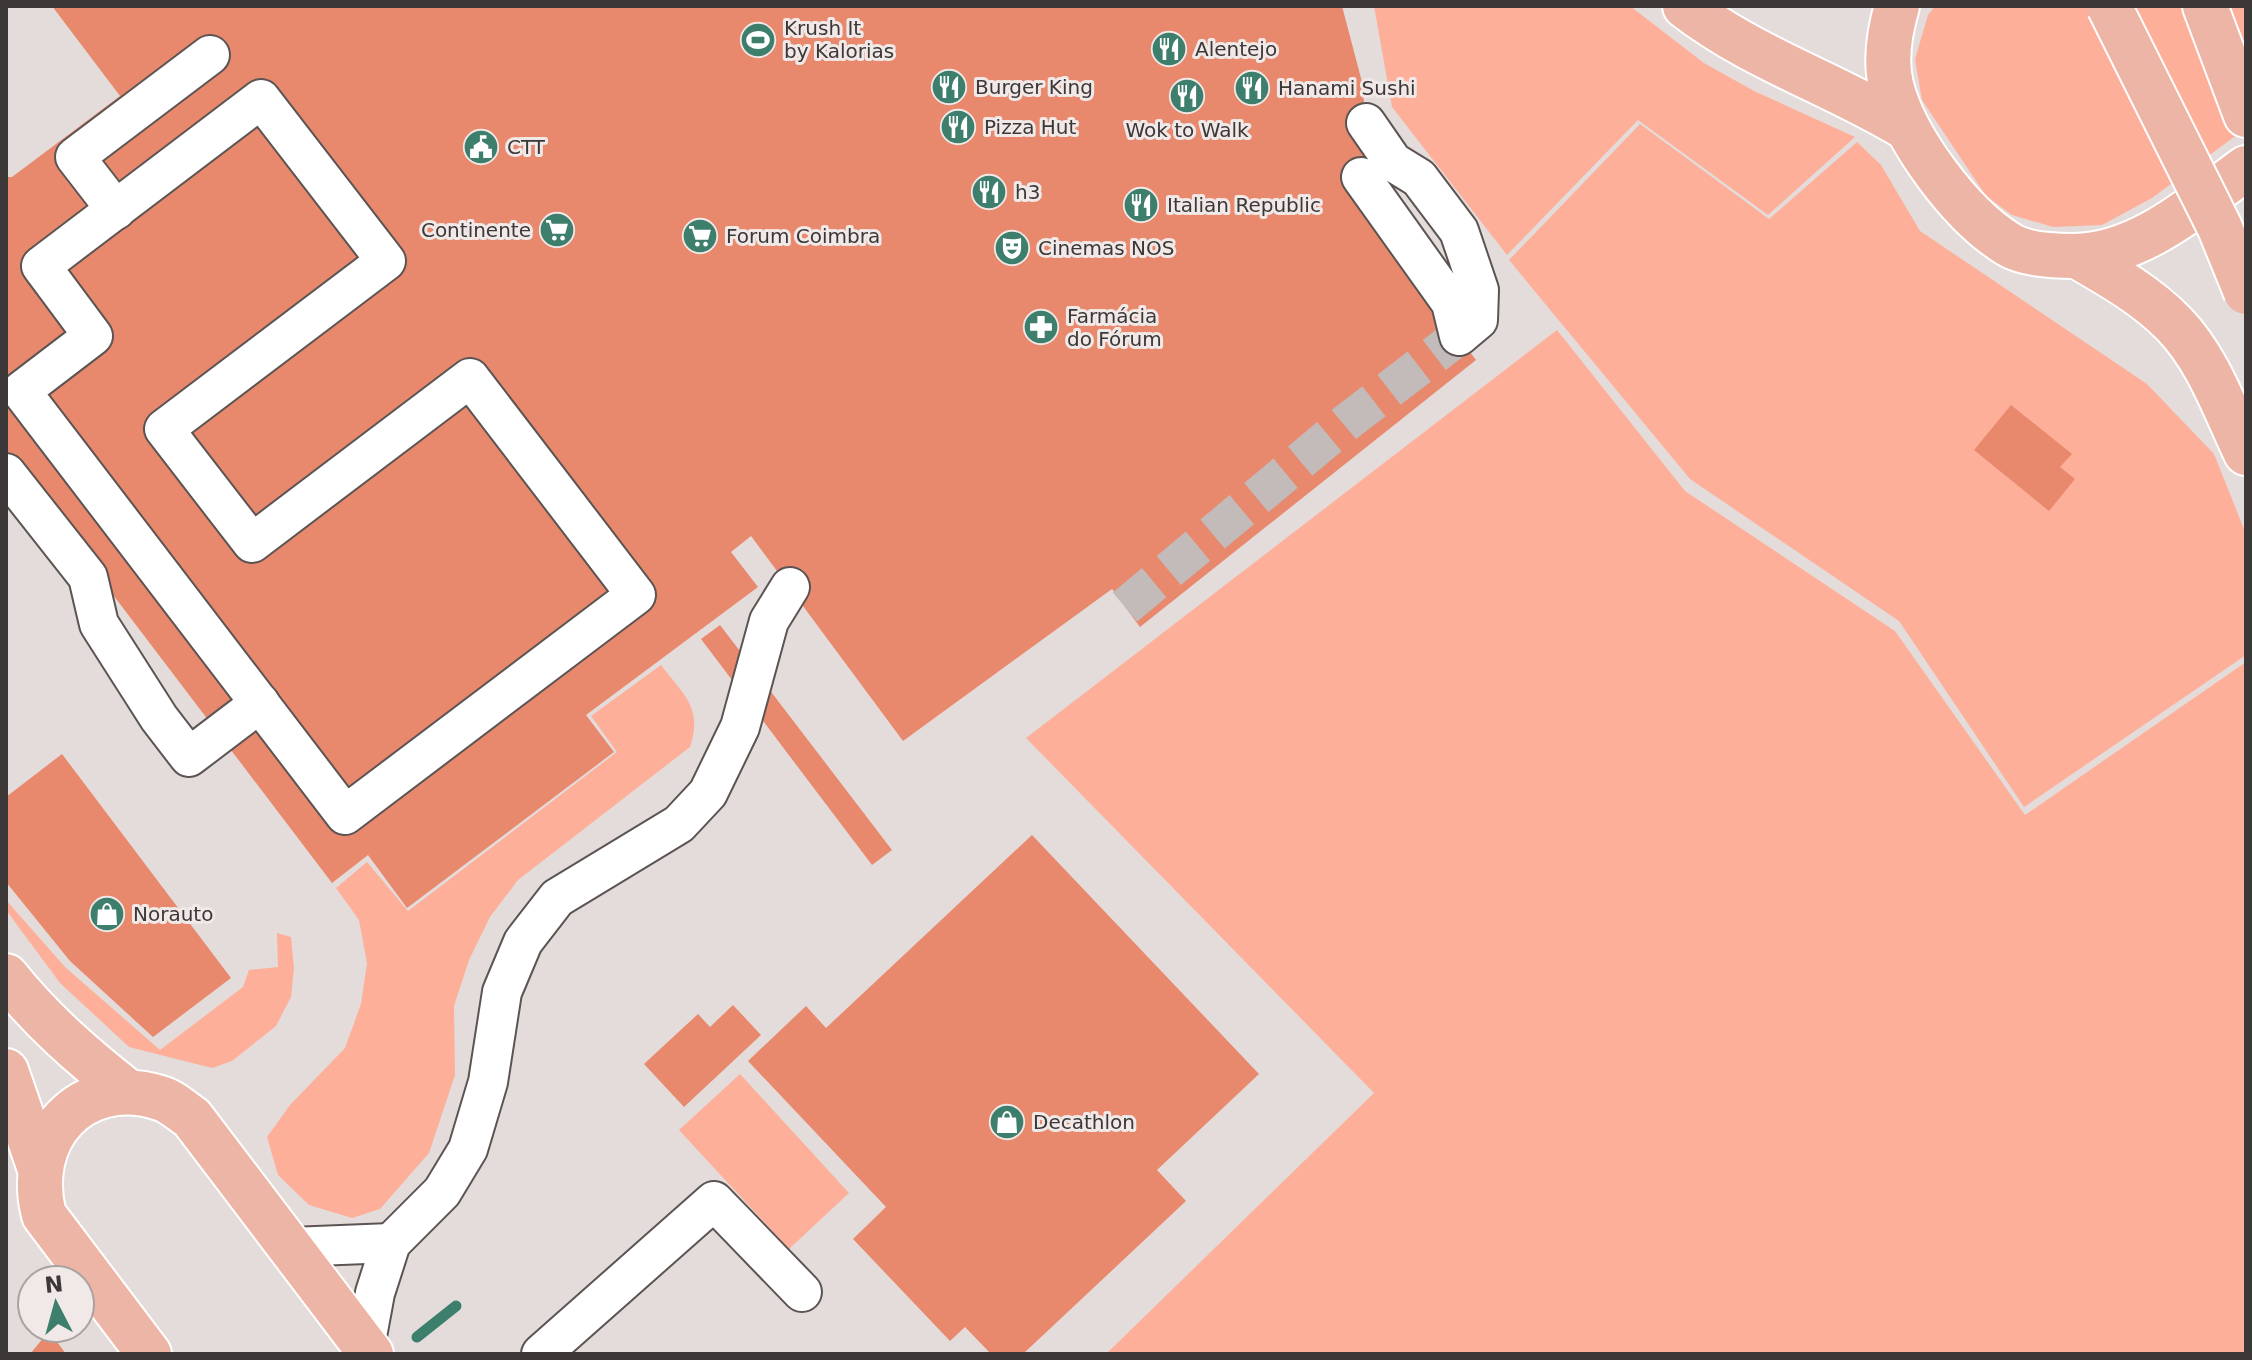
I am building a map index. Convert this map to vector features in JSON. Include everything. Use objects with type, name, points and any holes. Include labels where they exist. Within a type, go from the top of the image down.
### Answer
[{"type":"main road","points":[[1685,6],[1720,33],[1865,103],[1905,127]]},
{"type":"main road","points":[[1897,6],[1889,41],[1890,82],[1905,127],[1971,215],[2011,246],[2044,254],[2077,256],[2121,246],[2161,230],[2246,168]]},
{"type":"main road","points":[[2109,6],[2220,228],[2246,292]]},
{"type":"main road","points":[[2205,6],[2246,115]]},
{"type":"main road","points":[[2077,256],[2116,279],[2173,323],[2205,365],[2246,453]]},
{"type":"main road","points":[[6,976],[36,1013],[78,1053],[128,1092]]},
{"type":"main road","points":[[6,1071],[39,1166]]},
{"type":"main road","points":[[149,1354],[44,1215],[38,1190],[44,1146],[64,1117],[93,1098],[128,1092],[163,1098],[192,1118],[368,1350]]},
{"type":"street","points":[[116,210],[75,157],[210,55]]},
{"type":"street","points":[[261,99],[386,261],[164,429],[252,543],[470,378],[636,595],[345,815],[260,703],[21,391],[93,336],[41,266],[261,99]]},
{"type":"street","points":[[1366,123],[1377,169],[1451,303],[1459,336],[1478,320],[1479,290],[1459,231],[1419,178],[1377,169]]},
{"type":"street","points":[[6,473],[88,577],[99,624],[159,718],[189,757],[260,703]]},
{"type":"street","points":[[368,1350],[375,1293],[391,1243],[442,1192],[468,1149],[488,1082],[502,992],[523,942],[557,898],[679,824],[708,793],[740,727],[769,621],[790,587]]},
{"type":"street","points":[[541,1354],[714,1201],[802,1292]]},
{"type":"street","points":[[291,1247],[391,1243]]},
{"type":"shaded area","points":[[1374,6],[1630,6],[1704,63],[1754,91],[1855,137],[1768,215],[1638,120],[1507,255],[1392,107]]},
{"type":"shaded area","points":[[1935,6],[2246,6],[2246,128],[2152,198],[2102,225],[2053,227],[2012,215],[1986,196],[1922,100],[1915,59],[1928,15]]},
{"type":"shaded area","points":[[1640,124],[1769,219],[1857,142],[1881,165],[1920,231],[2147,384],[2214,454],[2246,534],[2246,655],[2024,807],[1899,621],[1690,479],[1509,260]]},
{"type":"shaded area","points":[[1557,330],[1685,491],[1895,631],[2025,815],[2246,662],[2246,1354],[1106,1354],[1374,1093],[1026,738]]},
{"type":"shaded area","points":[[661,665],[684,694],[693,712],[690,747],[518,880],[490,917],[469,960],[454,1006],[455,1075],[429,1153],[380,1209],[352,1218],[309,1205],[278,1175],[267,1137],[290,1105],[345,1048],[361,1004],[367,963],[359,920],[336,888],[367,862],[408,911],[617,752],[591,716]]},
{"type":"shaded area","points":[[6,900],[65,967],[160,1050],[243,987],[249,970],[278,967],[277,933],[291,937],[294,968],[291,997],[276,1026],[232,1061],[212,1068],[129,1047],[60,983],[6,910]]},
{"type":"shaded area","points":[[740,1074],[849,1193],[789,1249],[679,1130]]},
{"type":"building","points":[[52,6],[1342,6],[1362,82],[1366,123],[1361,177],[1355,198],[1476,360],[1140,627],[1112,589],[903,741],[751,536],[731,552],[758,587],[586,715],[614,752],[407,908],[368,855],[332,883],[6,454],[6,177],[12,177],[120,96]]},
{"type":"building","points":[[2011,405],[2072,454],[2060,467],[2075,479],[2049,511],[1974,450]]},
{"type":"building","points":[[720,625],[892,850],[872,865],[701,639]]},
{"type":"building","name":"Norauto","points":[[62,754],[231,978],[153,1037],[70,961],[6,882],[6,797]]},
{"type":"building","name":"Decathlon","points":[[1032,835],[1259,1074],[1157,1170],[1186,1201],[1023,1354],[991,1354],[965,1327],[950,1341],[853,1239],[886,1207],[748,1061],[806,1006],[826,1028]]},
{"type":"building","points":[[733,1005],[761,1035],[684,1107],[644,1064],[698,1014],[710,1027]]},
{"type":"building","points":[[38,1344],[59,1344],[66,1354],[30,1354]]},
{"type":"waterway","points":[[417,1337],[456,1306]]},
{"type":"tunnel","points":[[1125,607],[1347,422],[1459,336]]},
{"type":"place","name":"Krush It by Kalorias","points":[[758,40]]},
{"type":"place","name":"Alentejo","points":[[1169,49]]},
{"type":"place","name":"Burger King","points":[[949,87]]},
{"type":"place","name":"Hanami Sushi","points":[[1252,88]]},
{"type":"place","name":"Wok to Walk","points":[[1187,96]]},
{"type":"place","name":"Pizza Hut","points":[[958,127]]},
{"type":"place","name":"CTT","points":[[481,147]]},
{"type":"place","name":"h3","points":[[989,192]]},
{"type":"place","name":"Italian Republic","points":[[1141,205]]},
{"type":"place","name":"Continente","points":[[557,230]]},
{"type":"place","name":"Forum Coimbra","points":[[700,236]]},
{"type":"place","name":"Cinemas NOS","points":[[1012,248]]},
{"type":"place","name":"Farmácia do Fórum","points":[[1041,327]]},
{"type":"place","name":"Norauto","points":[[107,914]]},
{"type":"place","name":"Decathlon","points":[[1007,1122]]}]
